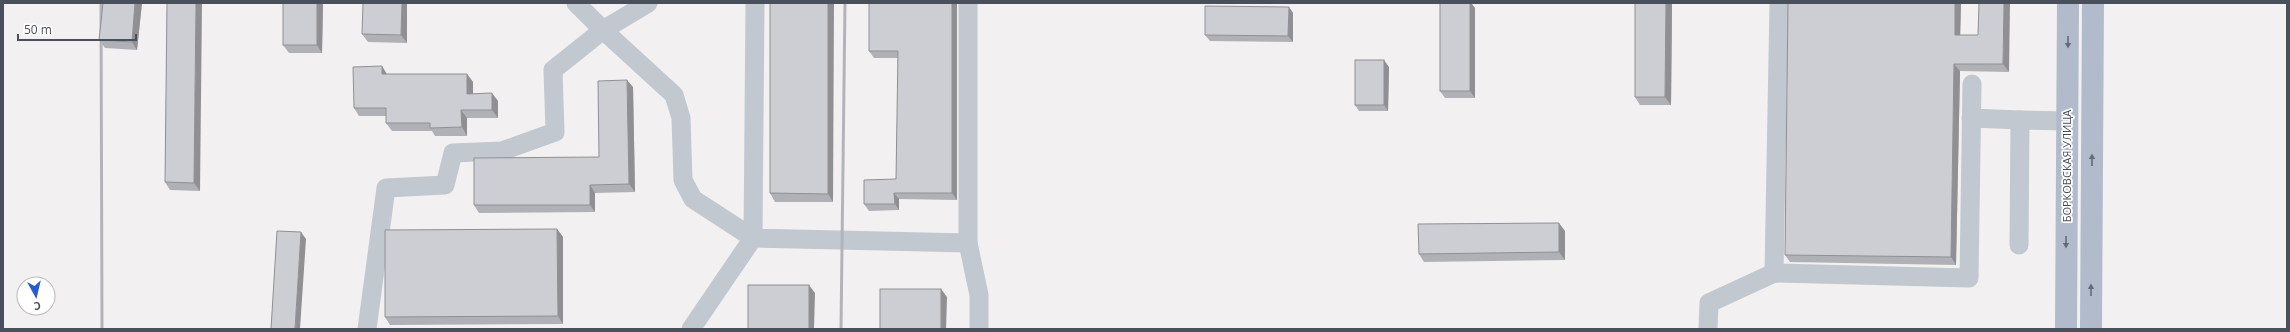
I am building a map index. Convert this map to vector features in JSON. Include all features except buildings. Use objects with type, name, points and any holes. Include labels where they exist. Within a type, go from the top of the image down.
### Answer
[{"type":"main road","name":"БОРКОВСКАЯ УЛИЦА","points":[[2066,329],[2068,3]]},
{"type":"main road","points":[[2091,329],[2093,3]]},
{"type":"lane","points":[[576,3],[603,30],[674,95],[681,118],[683,180],[693,199],[753,238],[968,243]]},
{"type":"lane","points":[[367,329],[386,188],[446,185],[453,153],[502,151],[556,132],[553,70],[603,30],[648,3]]},
{"type":"lane","points":[[691,329],[753,238],[755,3]]},
{"type":"lane","points":[[968,3],[968,243],[979,295],[979,329]]},
{"type":"lane","points":[[1774,273],[1779,3]]},
{"type":"lane","points":[[1708,329],[1709,303],[1774,273],[1969,278],[1972,84]]},
{"type":"lane","points":[[1971,118],[2067,121]]},
{"type":"lane","points":[[2019,244],[2020,120]]},
{"type":"railway","points":[[101,3],[102,329]]},
{"type":"railway","points":[[841,329],[845,3]]}]
